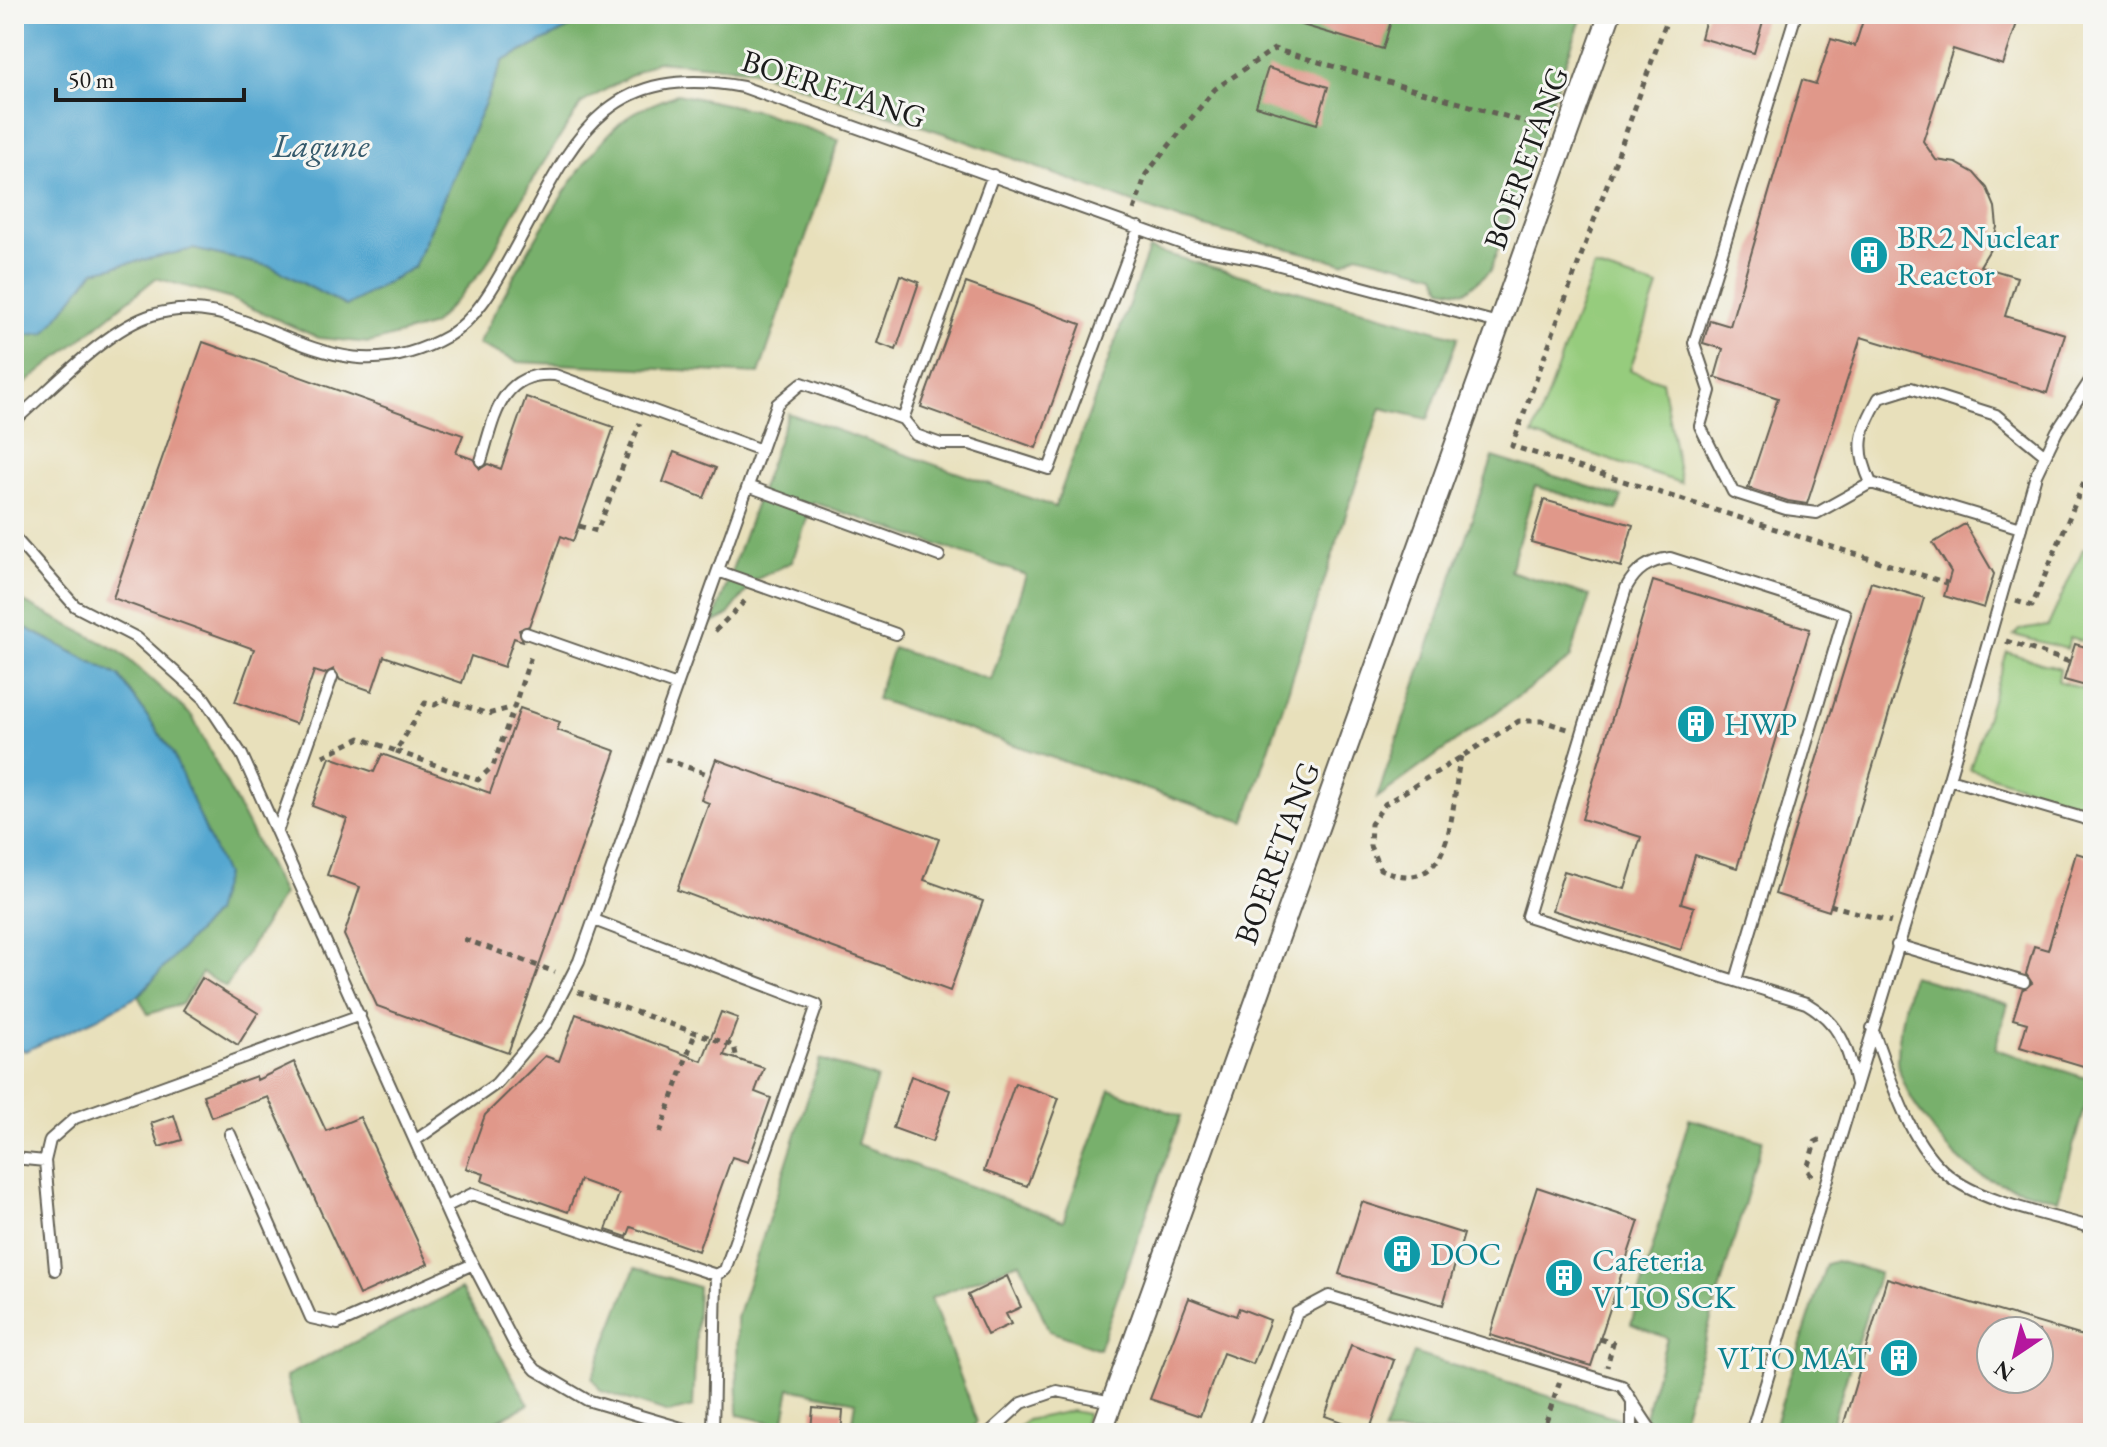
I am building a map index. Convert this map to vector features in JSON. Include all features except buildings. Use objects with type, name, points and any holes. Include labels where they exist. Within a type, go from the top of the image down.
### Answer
[{"type":"street","name":"BOERETANG","points":[[1101,1433],[1610,14]]},
{"type":"lane","points":[[1796,14],[1694,343],[1710,391],[1700,426],[1733,492],[1786,509],[1817,513],[1871,483],[2021,528]]},
{"type":"lane","name":"BOERETANG","points":[[14,421],[122,328],[172,311],[224,316],[340,358],[382,359],[422,351],[457,331],[489,294],[575,140],[605,111],[633,93],[663,82],[703,79],[743,87],[1134,225],[1161,238],[1215,254],[1257,259],[1498,323]]},
{"type":"lane","points":[[903,419],[993,175]]},
{"type":"lane","points":[[416,1140],[496,1084],[547,1023],[568,982],[594,920],[777,404],[802,383],[903,419],[916,435],[941,444],[970,444],[1049,469],[1134,225]]},
{"type":"lane","points":[[481,461],[502,400],[517,382],[534,373],[555,375],[761,450]]},
{"type":"lane","points":[[1751,1433],[1949,779],[2021,528],[2045,455],[2093,376]]},
{"type":"lane","points":[[1871,483],[1860,459],[1863,428],[1879,398],[1911,388],[1996,415],[2045,455]]},
{"type":"lane","points":[[748,486],[939,556]]},
{"type":"lane","points":[[14,537],[75,606],[137,638],[204,698],[242,755],[471,1265],[516,1347],[536,1370],[587,1400],[698,1433]]},
{"type":"lane","points":[[1736,980],[1845,614],[1670,558],[1654,560],[1632,576],[1626,588],[1527,916],[1806,1003],[1826,1015],[1843,1036],[1856,1084]]},
{"type":"lane","points":[[718,571],[896,634]]},
{"type":"lane","points":[[532,635],[677,686]]},
{"type":"lane","points":[[277,832],[332,677]]},
{"type":"lane","points":[[1949,779],[2093,821]]},
{"type":"lane","points":[[445,1207],[472,1194],[716,1275],[725,1270],[817,1005],[594,920]]},
{"type":"lane","points":[[1897,945],[2024,982]]},
{"type":"lane","points":[[55,1270],[45,1161],[50,1140],[75,1118],[360,1015]]},
{"type":"lane","points":[[1872,1028],[1914,1130],[1926,1152],[1950,1177],[1994,1198],[2093,1228]]},
{"type":"lane","points":[[230,1134],[311,1318],[338,1324],[471,1265]]},
{"type":"lane","points":[[14,1158],[45,1161]]},
{"type":"lane","points":[[713,1433],[716,1275]]},
{"type":"lane","points":[[1252,1433],[1297,1313],[1329,1296],[1622,1386],[1653,1433]]},
{"type":"lane","points":[[989,1433],[1022,1403],[1057,1391],[1112,1402]]},
{"type":"lane","points":[[1632,1401],[1632,1433]]},
{"type":"path","points":[[1669,14],[1512,446],[1947,583]]},
{"type":"path","points":[[1134,225],[1146,174],[1215,89],[1274,49],[1567,134]]},
{"type":"path","points":[[579,526],[597,531],[607,499],[615,492],[645,408]]},
{"type":"path","points":[[2001,596],[2032,606],[2093,461]]},
{"type":"path","points":[[694,639],[724,625],[756,584]]},
{"type":"path","points":[[301,766],[360,738],[478,780],[493,766],[514,707],[532,635]]},
{"type":"path","points":[[1989,635],[2070,662]]},
{"type":"path","points":[[396,751],[425,703],[435,705],[444,699],[488,714],[514,707]]},
{"type":"path","points":[[1461,756],[1454,785],[1452,825],[1440,859],[1421,875],[1399,877],[1380,869],[1370,846],[1371,824],[1385,804],[1461,756],[1519,721],[1542,721],[1581,733]]},
{"type":"path","points":[[652,755],[710,775]]},
{"type":"path","points":[[1830,905],[1903,926]]},
{"type":"path","points":[[464,939],[734,1046],[737,1059]]},
{"type":"path","points":[[660,1133],[695,1033]]},
{"type":"path","points":[[1600,1339],[1613,1343],[1603,1380]]},
{"type":"path","points":[[1542,1433],[1564,1368]]},
{"type":"green space","points":[[597,14],[1583,14],[1490,271],[1465,292],[1442,288],[1436,274],[1357,254],[1343,263],[1182,221],[949,135],[747,69],[657,61],[582,103],[533,179],[484,269],[433,325],[369,343],[319,338],[231,299],[156,278],[14,393],[14,336],[45,333],[94,271],[193,249],[272,267],[346,306],[414,267],[503,61]]},
{"type":"green space","points":[[677,94],[759,111],[839,140],[759,374],[518,362],[478,344],[547,220],[590,156],[632,114]]},
{"type":"green space","points":[[1149,249],[1458,337],[1428,419],[1381,408],[1245,822],[876,699],[893,648],[991,680],[1026,575],[813,502],[792,562],[755,580],[727,616],[713,623],[788,413],[1055,507]]},
{"type":"green space","points":[[1594,267],[1658,287],[1630,370],[1662,381],[1681,483],[1533,435]]},
{"type":"green space","points":[[1493,457],[1622,497],[1617,510],[1535,486],[1510,571],[1590,596],[1570,659],[1377,798]]},
{"type":"green space","points":[[2083,549],[2093,552],[2093,644],[2070,637],[2067,649],[2014,635],[2019,630],[2048,626]]},
{"type":"green space","points":[[14,597],[119,651],[192,716],[283,894],[226,987],[202,973],[182,1004],[148,1014],[138,996],[214,913],[172,752],[119,676],[14,622]]},
{"type":"green space","points":[[2007,652],[2060,669],[2058,681],[2093,692],[2093,809],[1970,769]]},
{"type":"green space","points":[[1912,976],[2008,1004],[1995,1049],[2092,1080],[2058,1200],[1982,1176],[1956,1157],[1917,1108],[1907,1090],[1898,1060],[1902,1017]]},
{"type":"green space","points":[[820,1059],[877,1078],[857,1144],[1063,1221],[1110,1089],[1181,1116],[1099,1349],[1049,1331],[1020,1262],[931,1298],[977,1421],[970,1433],[851,1433],[856,1402],[790,1388],[783,1425],[738,1415],[737,1318]]},
{"type":"green space","points":[[1689,1119],[1763,1140],[1678,1433],[1383,1433],[1414,1353],[1642,1426],[1667,1338],[1631,1324]]},
{"type":"green space","points":[[1836,1261],[1879,1273],[1829,1433],[1772,1433],[1826,1264]]},
{"type":"green space","points":[[635,1268],[698,1287],[693,1407],[669,1413],[601,1391],[592,1378]]},
{"type":"green space","points":[[461,1289],[529,1404],[474,1433],[301,1433],[286,1376]]},
{"type":"green space","points":[[1071,1411],[1087,1414],[1080,1433],[1012,1433],[1027,1420]]},
{"type":"water","name":"Lagune","points":[[14,14],[597,14],[503,61],[414,267],[346,306],[272,267],[193,249],[94,271],[45,333],[15,336]]},
{"type":"water","points":[[14,622],[119,676],[172,752],[225,875],[214,913],[138,996],[25,1051],[14,1044]]},
{"type":"place","name":"BR2 Nuclear Reactor","points":[[1869,255]]},
{"type":"place","name":"HWP","points":[[1696,724]]},
{"type":"place","name":"DOC","points":[[1402,1254]]},
{"type":"place","name":"Cafeteria VITO SCK","points":[[1564,1278]]},
{"type":"place","name":"VITO MAT","points":[[1899,1358]]}]
